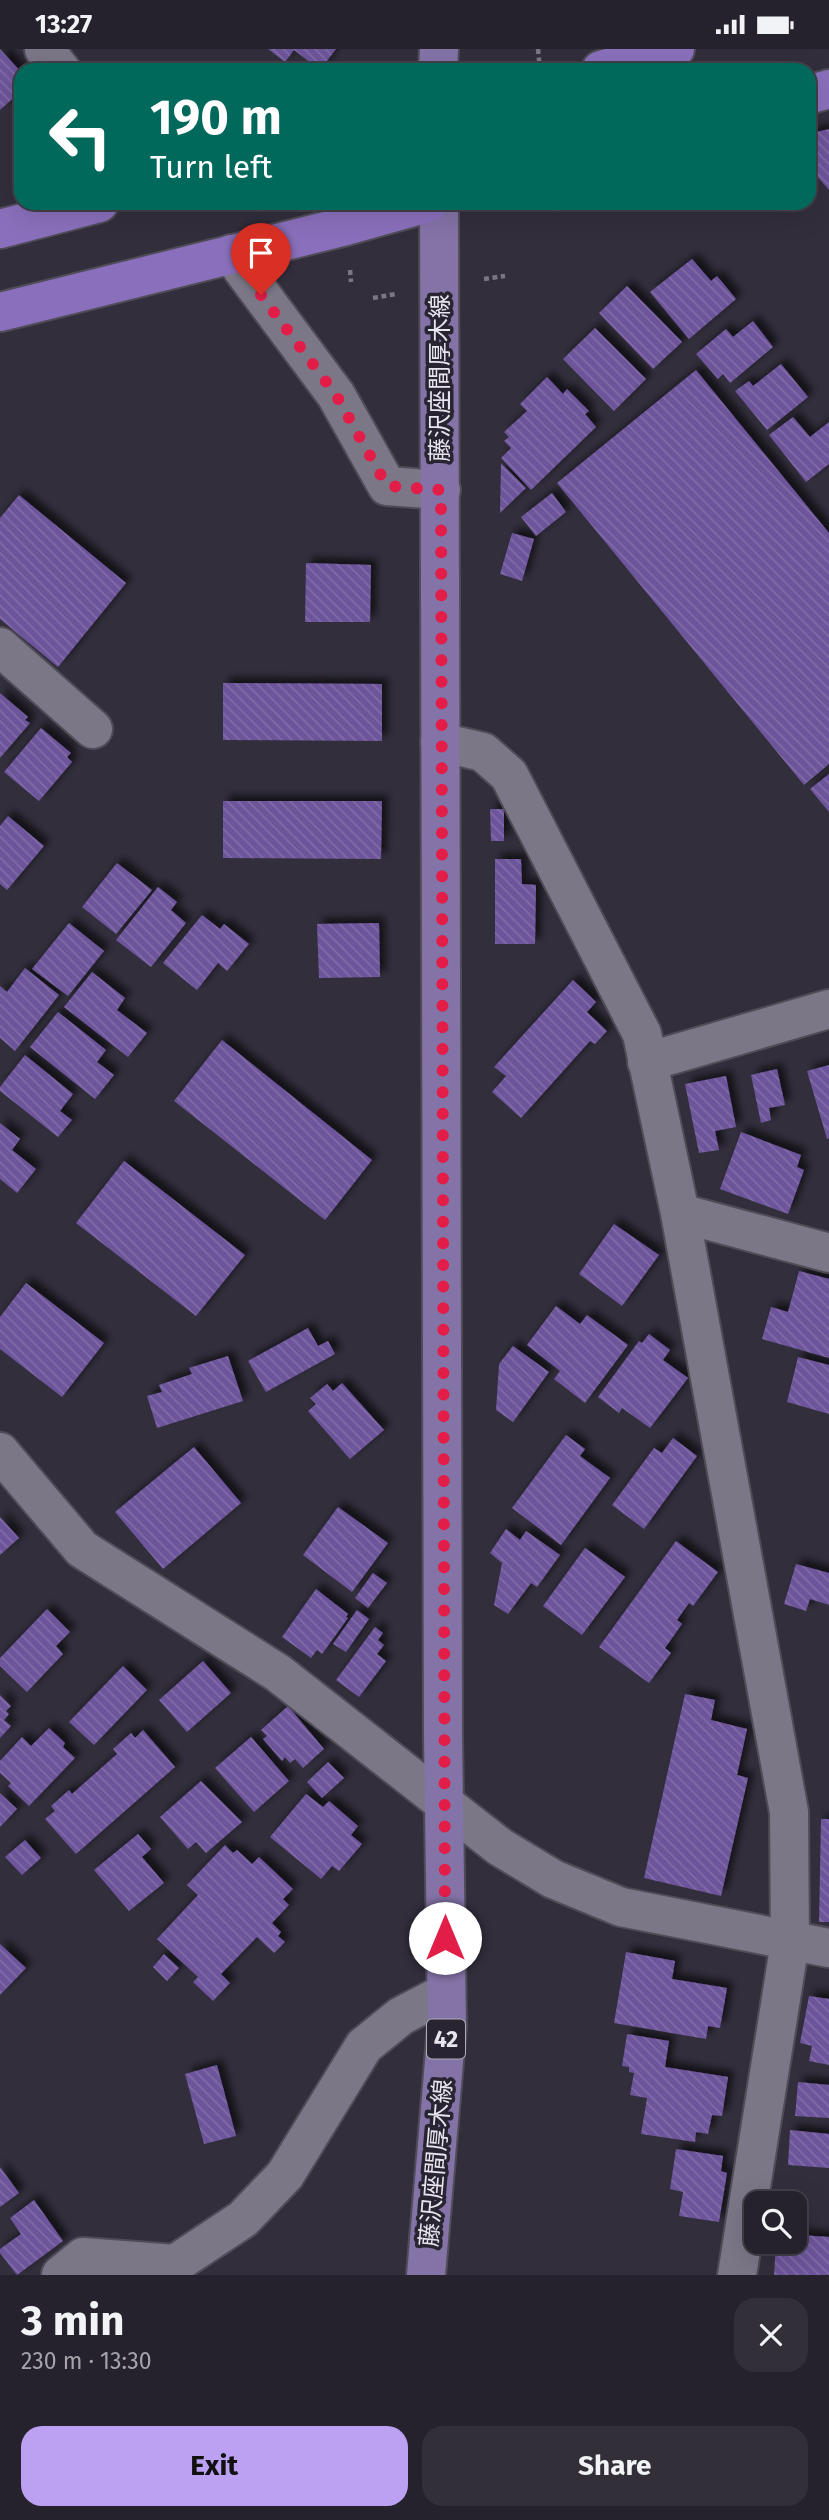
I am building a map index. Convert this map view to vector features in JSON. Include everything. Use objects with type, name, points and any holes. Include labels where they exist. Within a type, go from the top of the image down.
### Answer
[{"type":"highway","points":[[622,63],[654,52]]},
{"type":"highway","points":[[0,229],[72,210]]},
{"type":"highway","points":[[0,312],[401,210]]},
{"type":"main road","name":"藤沢座間厚木線","points":[[426,2275],[447,2026],[439,210]]},
{"type":"street","points":[[44,49],[55,63]]},
{"type":"street","points":[[231,254],[336,395],[387,486],[441,490]]},
{"type":"street","points":[[0,647],[93,729]]},
{"type":"street","points":[[440,742],[483,752],[509,775],[642,1034],[680,1213],[789,1812],[790,1942],[737,2275]]},
{"type":"street","points":[[647,1062],[829,1009]]},
{"type":"street","points":[[680,1213],[829,1253]]},
{"type":"street","points":[[0,1452],[82,1549],[278,1673],[500,1847],[553,1879],[621,1907],[829,1948]]},
{"type":"street","points":[[61,2275],[83,2257],[175,2269],[243,2219],[285,2175],[364,2046],[401,2016],[445,1993]]},
{"type":"building","points":[[0,49],[14,64],[14,97],[0,110]]},
{"type":"building","points":[[268,49],[336,49],[325,63],[311,63],[294,50],[285,62]]},
{"type":"building","points":[[829,129],[829,190],[816,175],[816,132]]},
{"type":"building","points":[[692,259],[711,281],[717,276],[736,299],[689,339],[650,292]]},
{"type":"building","points":[[627,286],[682,342],[653,369],[599,313]]},
{"type":"building","points":[[753,321],[773,347],[730,383],[723,374],[718,379],[696,354],[726,329],[733,337]]},
{"type":"building","points":[[595,328],[646,379],[614,411],[563,359]]},
{"type":"building","points":[[781,364],[808,397],[767,430],[735,391],[749,381],[753,386]]},
{"type":"building","points":[[696,370],[829,533],[829,764],[804,785],[557,483]]},
{"type":"building","points":[[547,377],[563,394],[567,389],[589,411],[585,414],[596,427],[531,490],[501,458],[511,448],[504,441],[509,437],[504,432],[527,411],[520,404]]},
{"type":"building","points":[[793,417],[810,437],[829,422],[829,464],[806,482],[769,435]]},
{"type":"building","points":[[501,463],[526,488],[500,513]]},
{"type":"building","points":[[552,493],[566,512],[536,536],[521,517]]},
{"type":"building","points":[[19,495],[126,583],[58,667],[0,619],[0,518]]},
{"type":"building","points":[[512,533],[534,539],[522,581],[500,574]]},
{"type":"building","points":[[306,563],[371,565],[370,622],[305,622]]},
{"type":"building","points":[[223,683],[382,684],[382,741],[223,740]]},
{"type":"building","points":[[0,693],[28,717],[25,720],[30,723],[0,758]]},
{"type":"building","points":[[41,728],[71,753],[67,757],[72,762],[39,801],[4,772]]},
{"type":"building","points":[[829,774],[829,812],[810,789]]},
{"type":"building","points":[[223,801],[382,801],[381,859],[223,858]]},
{"type":"building","points":[[490,809],[504,809],[504,841],[491,841]]},
{"type":"building","points":[[8,816],[44,846],[7,890],[0,884],[0,826]]},
{"type":"building","points":[[495,859],[521,859],[522,884],[536,885],[535,944],[495,944]]},
{"type":"building","points":[[117,863],[152,890],[116,934],[82,907]]},
{"type":"building","points":[[158,887],[177,902],[171,910],[186,923],[151,967],[116,940]]},
{"type":"building","points":[[202,915],[220,929],[224,924],[249,944],[227,971],[218,963],[197,990],[163,963]]},
{"type":"building","points":[[69,923],[104,951],[68,996],[32,969]]},
{"type":"building","points":[[379,923],[380,977],[319,978],[317,924]]},
{"type":"building","points":[[25,968],[59,995],[15,1051],[0,1038],[0,986],[7,992]]},
{"type":"building","points":[[92,972],[125,998],[117,1010],[147,1033],[128,1057],[64,1007]]},
{"type":"building","points":[[573,980],[596,1002],[587,1012],[607,1031],[595,1044],[590,1041],[521,1118],[492,1092],[506,1076],[494,1067]]},
{"type":"building","points":[[58,1012],[106,1050],[97,1062],[114,1075],[95,1099],[30,1047]]},
{"type":"building","points":[[222,1040],[372,1160],[325,1220],[174,1101]]},
{"type":"building","points":[[25,1055],[73,1094],[60,1111],[72,1120],[58,1137],[0,1091],[0,1087]]},
{"type":"building","points":[[829,1065],[829,1138],[827,1139],[807,1071]]},
{"type":"building","points":[[777,1069],[785,1105],[769,1108],[771,1120],[761,1123],[751,1075]]},
{"type":"building","points":[[726,1076],[736,1127],[715,1131],[719,1150],[699,1153],[685,1084]]},
{"type":"building","points":[[0,1123],[20,1139],[12,1150],[36,1169],[17,1193],[0,1179]]},
{"type":"building","points":[[741,1132],[801,1155],[797,1167],[804,1170],[788,1214],[720,1189]]},
{"type":"building","points":[[124,1161],[245,1255],[196,1316],[76,1223]]},
{"type":"building","points":[[614,1224],[659,1255],[622,1306],[579,1274]]},
{"type":"building","points":[[799,1271],[829,1279],[829,1358],[762,1339],[771,1307],[788,1312]]},
{"type":"building","points":[[26,1283],[104,1343],[62,1397],[0,1349],[0,1317]]},
{"type":"building","points":[[556,1306],[580,1324],[587,1315],[628,1345],[585,1403],[554,1379],[560,1371],[527,1345]]},
{"type":"building","points":[[308,1328],[318,1346],[328,1341],[335,1354],[266,1392],[248,1361]]},
{"type":"building","points":[[649,1334],[670,1350],[663,1360],[688,1378],[650,1428],[622,1408],[619,1413],[598,1397],[639,1341],[642,1343]]},
{"type":"building","points":[[513,1346],[549,1372],[513,1422],[496,1410],[499,1364]]},
{"type":"building","points":[[228,1356],[243,1401],[157,1428],[147,1396],[162,1392],[159,1385],[192,1374],[189,1368]]},
{"type":"building","points":[[798,1357],[829,1365],[829,1414],[787,1402]]},
{"type":"building","points":[[342,1383],[384,1430],[350,1459],[308,1411],[316,1404],[310,1398],[327,1384],[333,1391]]},
{"type":"building","points":[[566,1435],[585,1449],[580,1456],[610,1478],[561,1545],[512,1508]]},
{"type":"building","points":[[673,1438],[697,1456],[644,1529],[612,1505],[654,1448],[662,1453]]},
{"type":"building","points":[[194,1447],[241,1503],[163,1569],[115,1512]]},
{"type":"building","points":[[338,1507],[388,1543],[352,1592],[303,1555]]},
{"type":"building","points":[[0,1517],[19,1538],[0,1555]]},
{"type":"building","points":[[506,1529],[520,1540],[526,1531],[560,1555],[537,1587],[531,1583],[508,1614],[494,1605],[502,1563],[490,1553]]},
{"type":"building","points":[[676,1541],[718,1572],[693,1606],[689,1603],[677,1620],[682,1624],[665,1648],[671,1653],[649,1683],[599,1647]]},
{"type":"building","points":[[585,1548],[625,1577],[582,1635],[543,1606]]},
{"type":"building","points":[[796,1564],[829,1573],[829,1605],[810,1599],[806,1611],[784,1604]]},
{"type":"building","points":[[373,1573],[387,1583],[368,1608],[355,1598]]},
{"type":"building","points":[[316,1589],[348,1614],[348,1618],[322,1654],[317,1650],[311,1658],[282,1637]]},
{"type":"building","points":[[47,1609],[70,1632],[56,1646],[63,1654],[27,1692],[0,1666],[0,1658]]},
{"type":"building","points":[[357,1610],[369,1619],[346,1652],[333,1644]]},
{"type":"building","points":[[375,1627],[383,1633],[378,1640],[384,1645],[377,1654],[386,1661],[359,1697],[336,1680]]},
{"type":"building","points":[[203,1661],[231,1693],[187,1732],[159,1700]]},
{"type":"building","points":[[123,1666],[147,1690],[94,1745],[69,1722]]},
{"type":"building","points":[[685,1694],[715,1700],[711,1720],[747,1729],[737,1775],[748,1778],[721,1896],[644,1878]]},
{"type":"building","points":[[0,1695],[11,1706],[6,1711],[9,1714],[4,1720],[11,1726],[0,1738]]},
{"type":"building","points":[[288,1706],[324,1749],[303,1768],[295,1759],[290,1763],[285,1757],[282,1761],[263,1739],[267,1736],[261,1730]]},
{"type":"building","points":[[49,1728],[65,1743],[63,1747],[75,1758],[29,1806],[8,1786],[11,1783],[0,1773],[0,1761],[22,1737],[31,1746]]},
{"type":"building","points":[[143,1730],[175,1767],[76,1854],[45,1819],[55,1811],[51,1806],[69,1790],[72,1794],[117,1754],[113,1749],[131,1733],[135,1738]]},
{"type":"building","points":[[251,1737],[289,1781],[254,1812],[215,1768]]},
{"type":"building","points":[[328,1762],[344,1778],[322,1798],[307,1782]]},
{"type":"building","points":[[201,1781],[242,1822],[206,1853],[196,1842],[188,1849],[160,1817]]},
{"type":"building","points":[[0,1793],[17,1809],[0,1827]]},
{"type":"building","points":[[306,1794],[323,1807],[329,1801],[358,1826],[351,1835],[362,1844],[339,1871],[332,1866],[321,1879],[270,1837]]},
{"type":"building","points":[[821,1819],[829,1819],[829,1922],[819,1922]]},
{"type":"building","points":[[138,1834],[151,1849],[142,1857],[164,1883],[129,1911],[94,1870]]},
{"type":"building","points":[[25,1840],[41,1858],[22,1875],[5,1857]]},
{"type":"building","points":[[225,1845],[233,1853],[237,1850],[252,1864],[259,1857],[293,1889],[283,1899],[289,1905],[272,1923],[281,1932],[278,1936],[285,1942],[274,1953],[257,1937],[221,1974],[230,1983],[213,2001],[193,1982],[198,1977],[157,1939],[198,1895],[187,1885]]},
{"type":"building","points":[[0,1944],[26,1968],[0,1995]]},
{"type":"building","points":[[626,1952],[675,1961],[672,1979],[727,1988],[720,2028],[708,2026],[706,2039],[614,2023]]},
{"type":"building","points":[[164,1954],[179,1968],[167,1981],[153,1967]]},
{"type":"building","points":[[809,1996],[829,1999],[829,2065],[809,2061],[812,2046],[800,2043]]},
{"type":"building","points":[[627,2034],[669,2041],[665,2067],[728,2077],[722,2116],[712,2115],[708,2134],[696,2132],[695,2142],[641,2134],[647,2098],[630,2095],[634,2073],[629,2072],[629,2067],[622,2066]]},
{"type":"building","points":[[217,2065],[236,2136],[204,2144],[185,2074]]},
{"type":"building","points":[[798,2082],[829,2085],[829,2118],[795,2116]]},
{"type":"building","points":[[790,2130],[829,2134],[829,2168],[788,2165]]},
{"type":"building","points":[[676,2149],[723,2156],[721,2171],[727,2173],[719,2222],[679,2216],[683,2192],[670,2189]]},
{"type":"building","points":[[0,2167],[19,2193],[0,2207]]},
{"type":"building","points":[[34,2200],[63,2241],[17,2275],[0,2253],[0,2249],[21,2234],[10,2218]]},
{"type":"building","points":[[807,2235],[829,2237],[829,2275],[774,2275],[775,2254],[807,2254]]},
{"type":"route","points":[[261,295],[336,395],[387,486],[441,490],[445,1938]]}]
